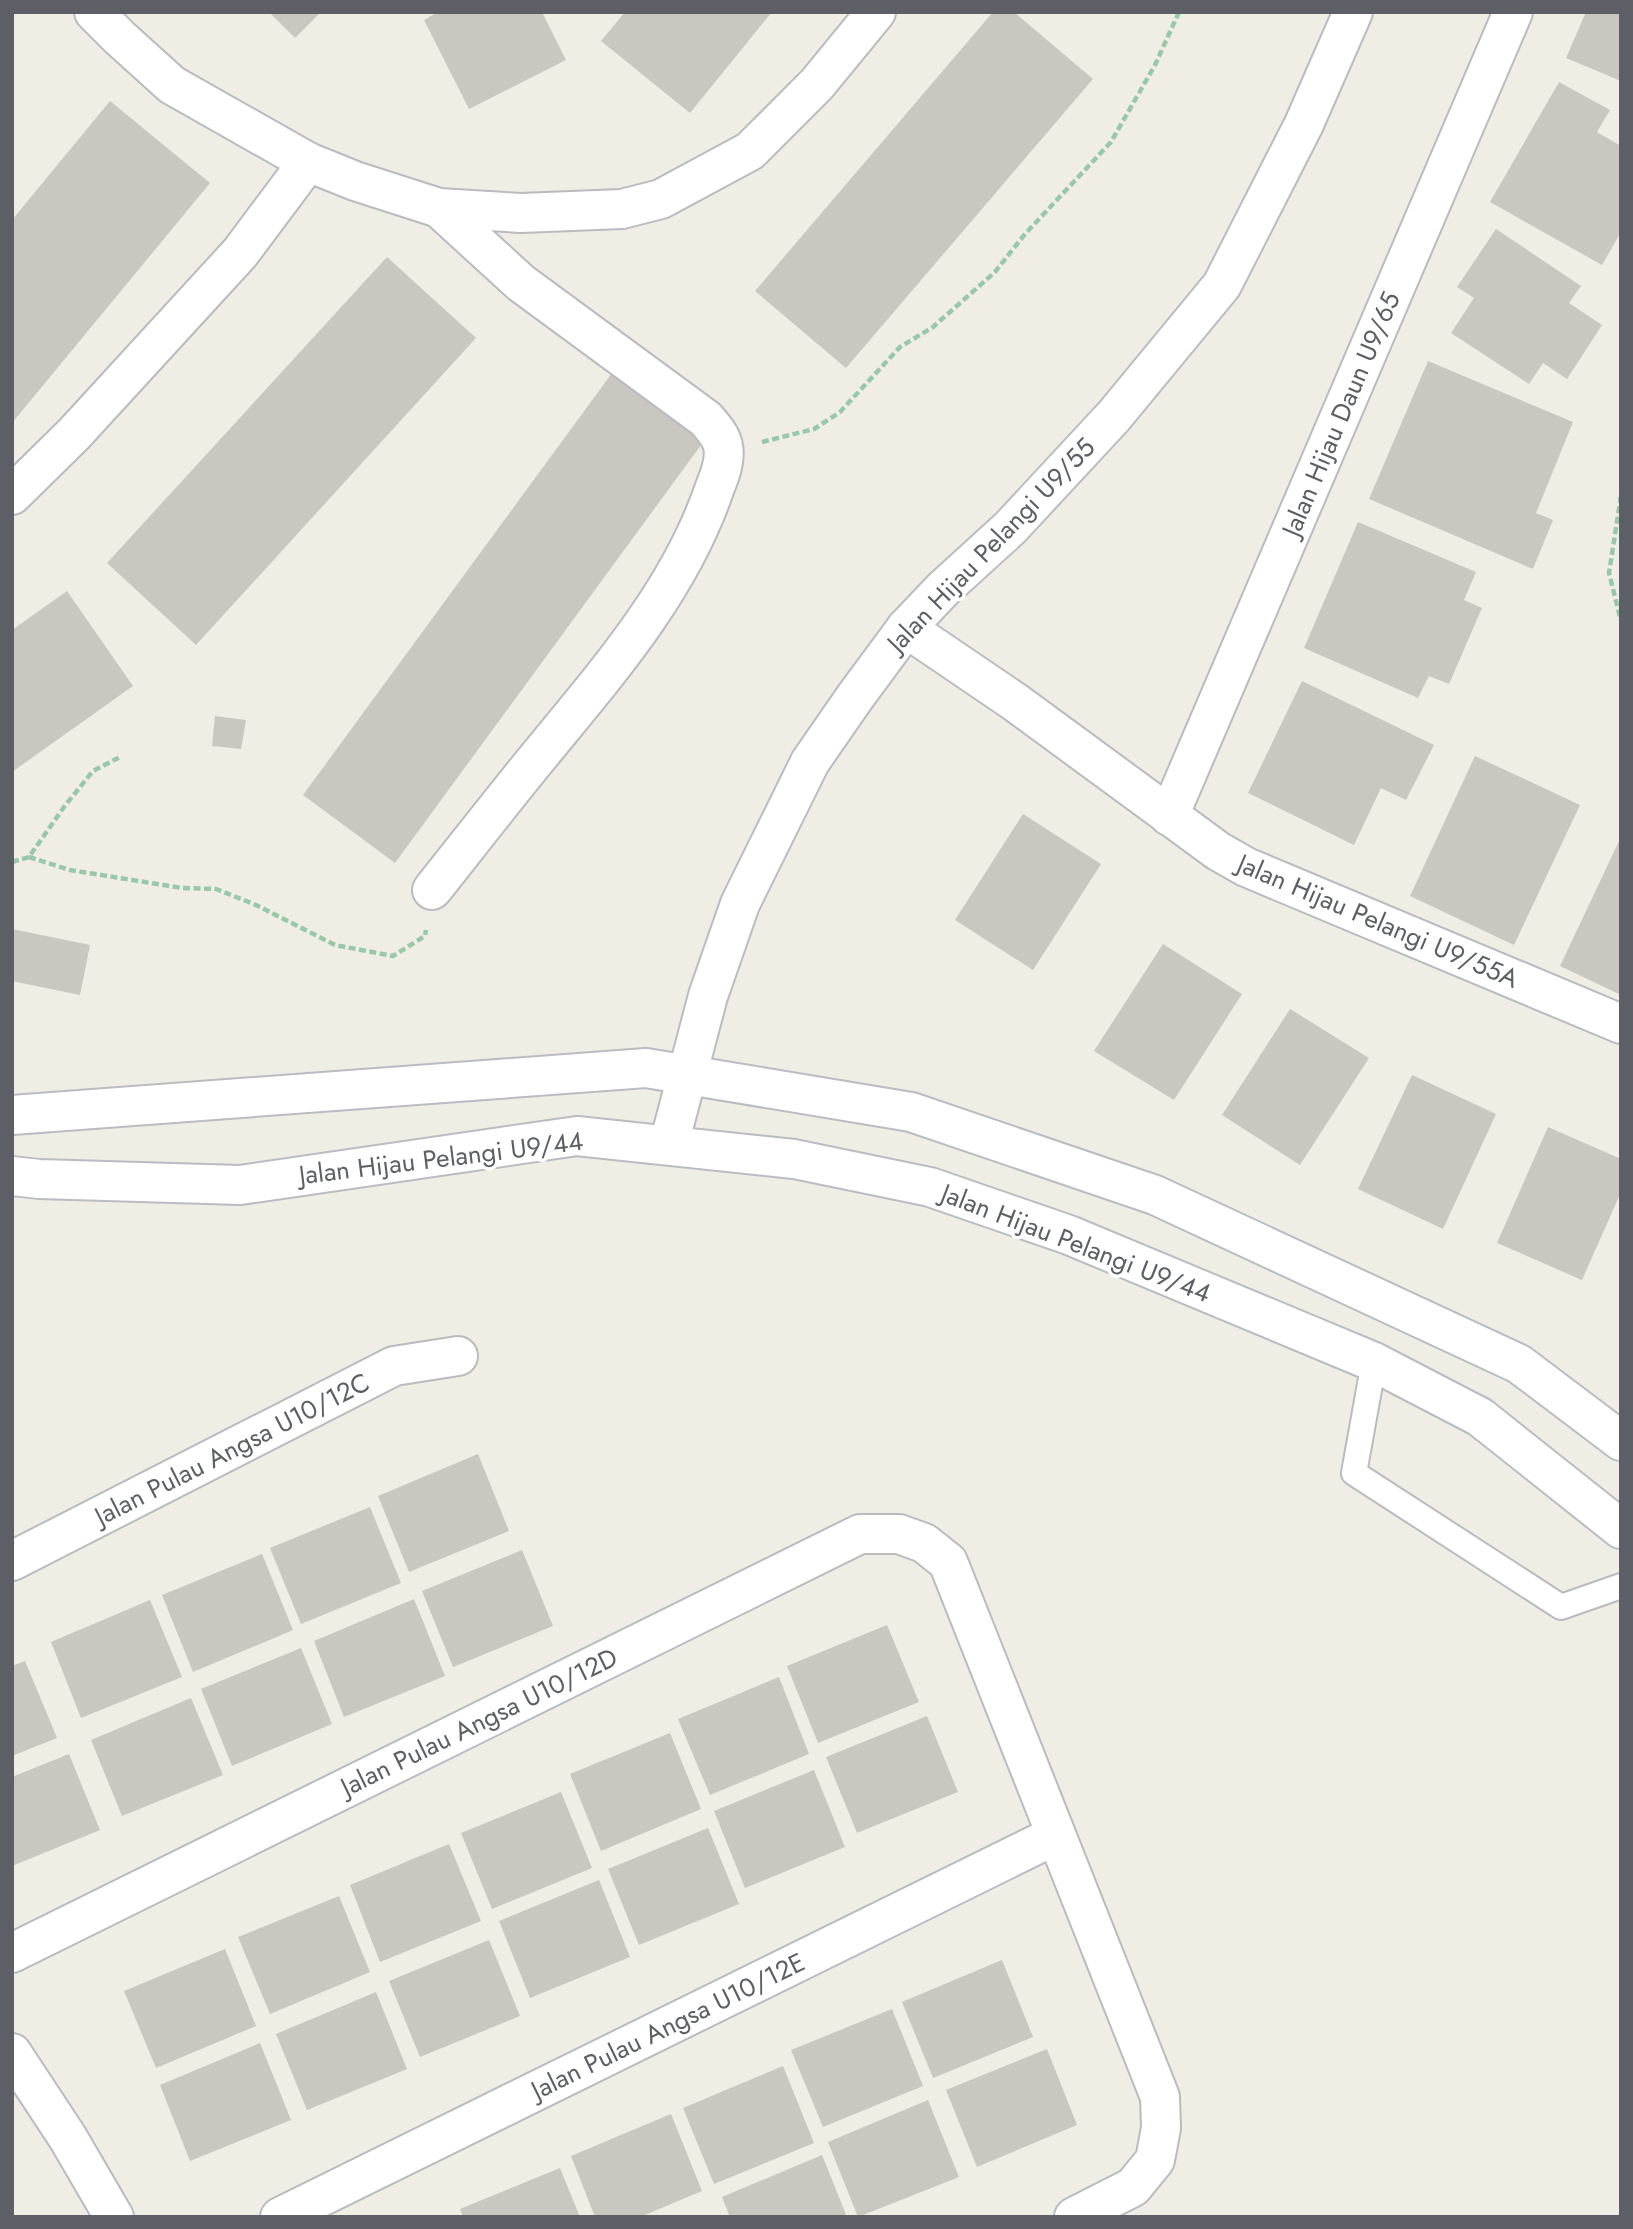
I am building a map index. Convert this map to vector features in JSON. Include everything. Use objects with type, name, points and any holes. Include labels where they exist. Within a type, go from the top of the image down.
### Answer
[{"type":"street","points":[[94,12],[172,85],[308,162],[355,181],[439,208],[522,213],[622,209],[661,199],[750,151],[817,83],[876,12]]},
{"type":"street","name":"Jalan Hijau Pelangi U9/55","points":[[669,1144],[708,996],[740,904],[810,762],[905,628],[1010,528],[1114,416],[1222,285],[1304,124],[1353,12]]},
{"type":"street","name":"Jalan Hijau Daun U9/65","points":[[1169,816],[1513,12]]},
{"type":"street","points":[[12,495],[74,434],[240,253],[308,162]]},
{"type":"street","points":[[432,890],[593,692],[653,611],[682,563],[710,503],[723,461],[723,447],[717,433],[706,419],[521,283],[439,208]]},
{"type":"street","name":"Jalan Hijau Pelangi U9/55A","points":[[905,628],[1015,702],[1169,816],[1246,867],[1621,1024]]},
{"type":"street","points":[[12,1115],[646,1068],[911,1112],[1155,1195],[1519,1364],[1621,1441]]},
{"type":"street","name":"Jalan Hijau Pelangi U9/44","points":[[12,1176],[240,1185],[578,1136],[794,1159],[930,1187],[1069,1235],[1374,1362],[1480,1417],[1621,1529]]},
{"type":"street","name":"Jalan Pulau Angsa U10/12C","points":[[12,1561],[394,1366],[458,1356]]},
{"type":"street","name":"Jalan Pulau Angsa U10/12D","points":[[12,1953],[860,1534],[899,1534],[924,1543],[948,1562],[1056,1835]]},
{"type":"street","points":[[1056,1835],[1160,2097],[1161,2128],[1155,2160],[1133,2187],[1074,2217]]},
{"type":"street","name":"Jalan Pulau Angsa U10/12E","points":[[279,2217],[1056,1835]]},
{"type":"street","points":[[12,2053],[68,2138],[114,2217]]},
{"type":"lane","points":[[1374,1362],[1354,1473],[1561,1607],[1621,1586]]},
{"type":"path","points":[[723,447],[752,444],[814,429],[839,412],[900,347],[933,327],[995,272],[1040,217],[1111,142],[1155,65],[1179,12]]},
{"type":"path","points":[[1621,496],[1609,573],[1621,621]]},
{"type":"path","points":[[29,857],[93,771],[120,757]]},
{"type":"path","points":[[12,862],[29,857],[70,870],[182,888],[216,889],[256,905],[335,945],[393,956],[425,936],[432,890]]},
{"type":"building","points":[[269,12],[321,12],[295,38]]},
{"type":"building","points":[[438,12],[542,12],[566,60],[469,109],[424,20]]},
{"type":"building","points":[[625,12],[772,12],[690,113],[601,41]]},
{"type":"building","points":[[993,12],[1014,12],[1093,79],[846,368],[755,291]]},
{"type":"building","points":[[1586,12],[1621,12],[1621,81],[1566,58]]},
{"type":"building","points":[[1559,82],[1610,110],[1597,132],[1621,146],[1621,232],[1602,265],[1490,202]]},
{"type":"building","points":[[110,101],[210,183],[12,423],[12,220]]},
{"type":"building","points":[[1496,229],[1581,286],[1569,303],[1602,325],[1567,379],[1543,363],[1529,384],[1451,333],[1474,298],[1457,287]]},
{"type":"building","points":[[387,257],[476,338],[196,645],[107,563]]},
{"type":"building","points":[[1428,361],[1573,422],[1536,513],[1553,520],[1533,569],[1369,499]]},
{"type":"building","points":[[612,373],[704,441],[395,863],[303,795]]},
{"type":"building","points":[[1358,522],[1476,572],[1464,600],[1482,608],[1449,684],[1429,676],[1418,698],[1304,648]]},
{"type":"building","points":[[67,591],[133,686],[12,772],[12,630]]},
{"type":"building","points":[[1302,681],[1434,745],[1406,800],[1381,788],[1354,845],[1248,793]]},
{"type":"building","points":[[215,716],[246,720],[241,749],[212,746]]},
{"type":"building","points":[[1475,756],[1580,805],[1514,945],[1410,896]]},
{"type":"building","points":[[1023,814],[1101,864],[1033,970],[955,920]]},
{"type":"building","points":[[1621,837],[1621,995],[1560,966]]},
{"type":"building","points":[[12,929],[90,945],[80,995],[12,981]]},
{"type":"building","points":[[1163,944],[1242,994],[1174,1100],[1094,1051]]},
{"type":"building","points":[[1290,1009],[1369,1058],[1300,1165],[1222,1115]]},
{"type":"building","points":[[1412,1075],[1496,1114],[1443,1229],[1358,1189]]},
{"type":"building","points":[[1548,1127],[1621,1159],[1621,1192],[1582,1280],[1497,1243]]},
{"type":"building","points":[[478,1454],[509,1531],[409,1572],[378,1496]]},
{"type":"building","points":[[370,1507],[401,1583],[301,1624],[270,1548]]},
{"type":"building","points":[[522,1550],[553,1626],[453,1667],[422,1591]]},
{"type":"building","points":[[262,1554],[293,1630],[193,1672],[162,1595]]},
{"type":"building","points":[[414,1599],[445,1676],[344,1717],[314,1641]]},
{"type":"building","points":[[150,1600],[182,1677],[81,1718],[51,1642]]},
{"type":"building","points":[[887,1625],[919,1702],[818,1743],[787,1666]]},
{"type":"building","points":[[301,1648],[332,1724],[232,1766],[201,1689]]},
{"type":"building","points":[[25,1661],[57,1738],[12,1756],[12,1666]]},
{"type":"building","points":[[779,1677],[809,1754],[710,1795],[678,1719]]},
{"type":"building","points":[[191,1698],[223,1775],[122,1816],[91,1740]]},
{"type":"building","points":[[927,1716],[958,1792],[857,1833],[826,1757]]},
{"type":"building","points":[[670,1733],[701,1809],[601,1851],[570,1774]]},
{"type":"building","points":[[69,1754],[100,1830],[12,1866],[12,1777]]},
{"type":"building","points":[[814,1770],[845,1847],[745,1888],[714,1811]]},
{"type":"building","points":[[561,1792],[592,1868],[492,1909],[461,1833]]},
{"type":"building","points":[[708,1828],[739,1904],[639,1945],[608,1869]]},
{"type":"building","points":[[449,1844],[481,1921],[380,1962],[350,1885]]},
{"type":"building","points":[[599,1880],[630,1957],[530,1998],[499,1921]]},
{"type":"building","points":[[339,1896],[370,1972],[270,2014],[238,1937]]},
{"type":"building","points":[[489,1940],[520,2016],[420,2057],[389,1981]]},
{"type":"building","points":[[225,1949],[256,2026],[156,2068],[124,1991]]},
{"type":"building","points":[[1002,1960],[1033,2037],[933,2078],[902,2002]]},
{"type":"building","points":[[376,1992],[407,2069],[307,2110],[276,2034]]},
{"type":"building","points":[[892,2009],[923,2086],[823,2127],[791,2050]]},
{"type":"building","points":[[260,2043],[291,2120],[190,2161],[160,2085]]},
{"type":"building","points":[[1047,2049],[1077,2125],[977,2167],[946,2090]]},
{"type":"building","points":[[783,2066],[814,2143],[714,2184],[683,2108]]},
{"type":"building","points":[[928,2100],[959,2177],[858,2217],[828,2142]]},
{"type":"building","points":[[671,2114],[702,2191],[640,2217],[595,2217],[571,2156]]},
{"type":"building","points":[[822,2155],[847,2217],[730,2217],[722,2197]]},
{"type":"building","points":[[560,2168],[580,2217],[463,2217],[460,2209]]}]
